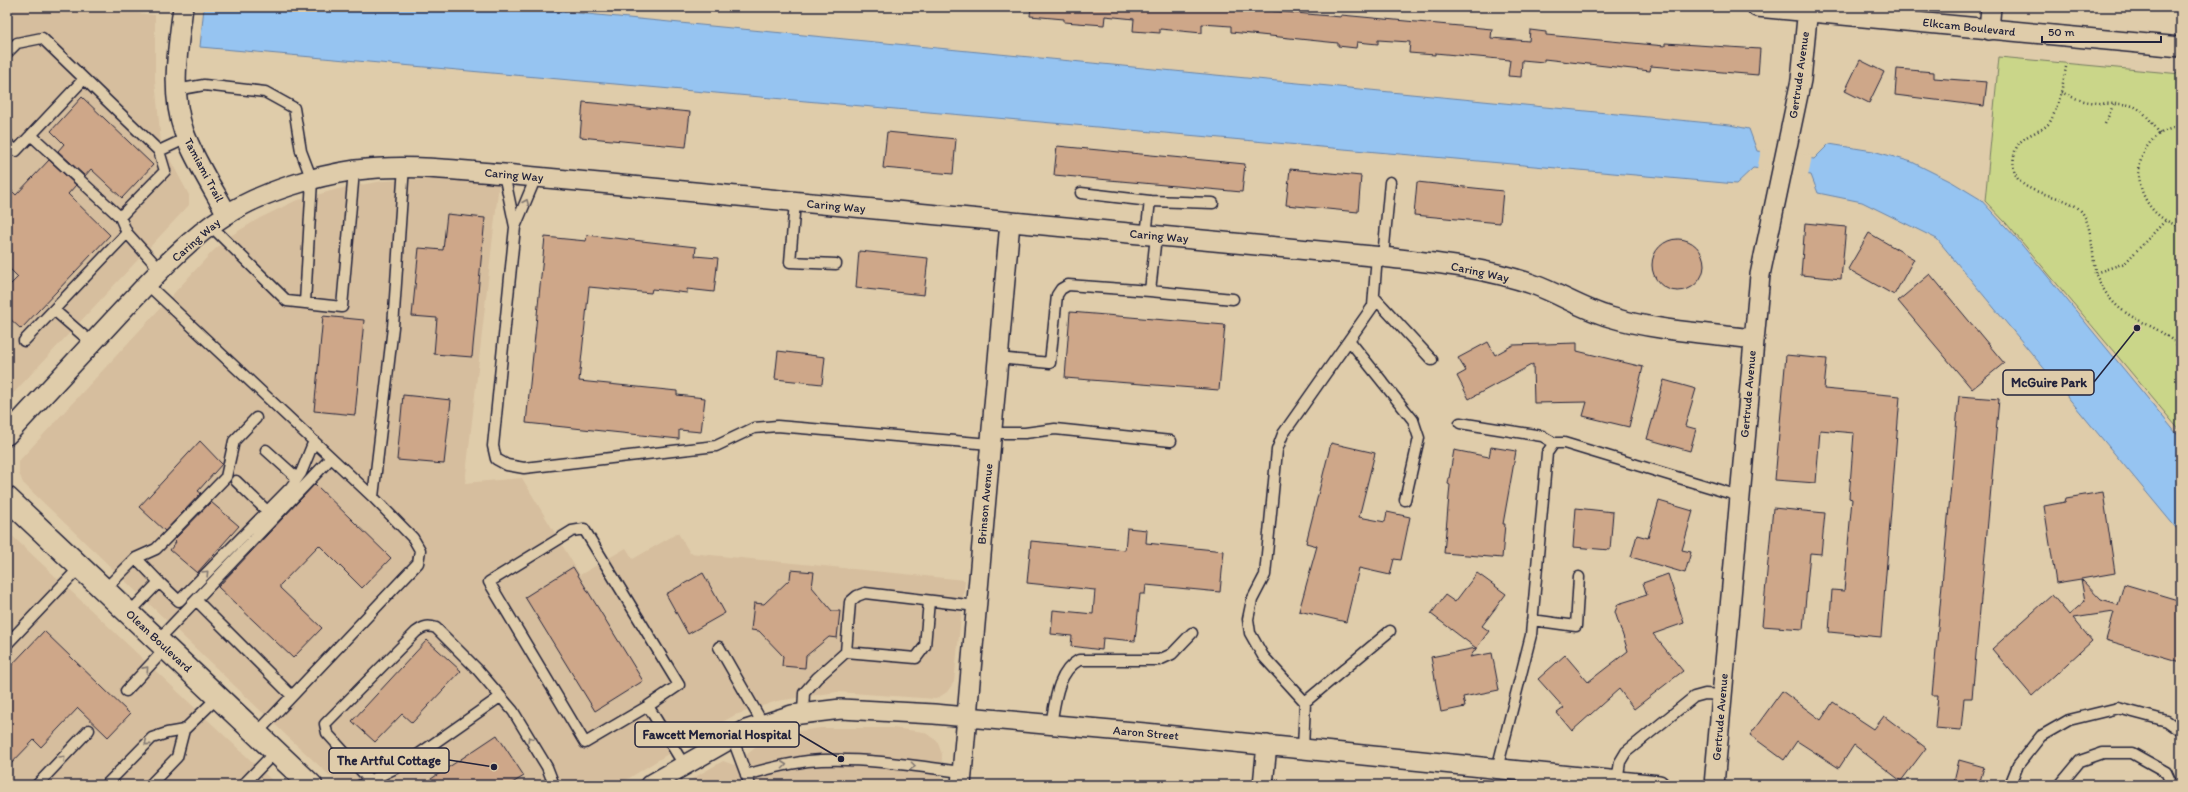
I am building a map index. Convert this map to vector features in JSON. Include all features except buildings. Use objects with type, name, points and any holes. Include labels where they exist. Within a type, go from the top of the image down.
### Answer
[{"type":"street","name":"Tamiami Trail","points":[[183,7],[176,67],[176,90],[179,111],[187,138],[227,214]]},
{"type":"street","name":"Elkcam Boulevard","points":[[1757,7],[1808,9],[1989,30],[2181,48]]},
{"type":"street","points":[[1989,30],[1991,7]]},
{"type":"street","name":"Gertrude Avenue","points":[[1714,785],[1753,339],[1764,251],[1790,140],[1801,80],[1808,9]]},
{"type":"street","name":"Caring Way","points":[[7,435],[147,284],[210,225],[227,214],[262,197],[312,180],[354,171],[404,166],[504,174],[1151,235],[1380,257],[1464,267],[1494,273],[1533,284],[1568,302],[1609,317],[1642,325],[1753,339]]},
{"type":"street","name":"Brinson Avenue","points":[[962,778],[1010,222]]},
{"type":"street","name":"Olean Boulevard","points":[[7,498],[311,785]]},
{"type":"street","name":"Aaron Street","points":[[650,785],[732,737],[763,724],[803,713],[841,709],[967,717],[1267,745],[1497,769],[1581,781],[1617,781],[1659,785]]},
{"type":"street","points":[[1263,785],[1267,745]]},
{"type":"lane","points":[[7,53],[17,43],[42,38],[158,151],[164,170],[120,217]]},
{"type":"lane","points":[[7,143],[16,151],[84,79]]},
{"type":"lane","points":[[176,90],[204,85],[265,92],[294,108],[301,151],[312,180],[305,303]]},
{"type":"lane","points":[[31,135],[120,217],[127,233],[161,271]]},
{"type":"lane","points":[[158,151],[187,138]]},
{"type":"lane","points":[[373,497],[393,327],[404,166]]},
{"type":"lane","points":[[210,225],[287,301],[342,307],[354,171]]},
{"type":"lane","points":[[504,174],[515,227]]},
{"type":"lane","points":[[536,177],[515,227],[493,446],[496,459],[507,465],[524,468],[716,446],[754,428],[777,426],[991,439],[1055,429],[1171,441]]},
{"type":"lane","points":[[1302,749],[1305,702],[1263,656],[1250,633],[1248,619],[1252,600],[1265,575],[1277,450],[1283,434],[1373,306],[1390,182]]},
{"type":"lane","points":[[1081,193],[1150,201],[1213,203]]},
{"type":"lane","points":[[1150,201],[1150,291]]},
{"type":"lane","points":[[795,202],[790,262],[836,264]]},
{"type":"lane","points":[[24,342],[127,233]]},
{"type":"lane","points":[[147,284],[373,497],[413,538],[420,550],[418,563],[257,733]]},
{"type":"lane","points":[[998,358],[1050,363],[1057,295],[1061,289],[1068,285],[1233,299]]},
{"type":"lane","points":[[1374,298],[1432,360]]},
{"type":"lane","points":[[54,310],[92,343]]},
{"type":"lane","points":[[1349,340],[1413,420],[1419,438],[1405,500]]},
{"type":"lane","points":[[104,590],[136,558],[156,549],[226,477],[234,440],[256,418]]},
{"type":"lane","points":[[1460,423],[1542,436],[1554,443],[1564,443],[1739,496]]},
{"type":"lane","points":[[136,558],[179,601],[297,478],[307,460],[314,441]]},
{"type":"lane","points":[[1497,769],[1531,635],[1547,453],[1554,443]]},
{"type":"lane","points":[[266,450],[297,478]]},
{"type":"lane","points":[[126,691],[196,600],[332,458]]},
{"type":"lane","points":[[236,481],[267,511]]},
{"type":"lane","points":[[584,529],[679,685],[648,706],[585,743],[489,582],[572,531],[584,529]]},
{"type":"lane","points":[[7,644],[80,567]]},
{"type":"lane","points":[[1532,620],[1576,626],[1579,577]]},
{"type":"lane","points":[[129,613],[159,582]]},
{"type":"lane","points":[[803,713],[804,693],[817,678],[846,652],[850,602],[857,596],[865,593],[976,606]]},
{"type":"lane","points":[[196,600],[292,696]]},
{"type":"lane","points":[[846,652],[916,658],[925,646],[929,601]]},
{"type":"lane","points":[[500,697],[406,763],[368,783],[327,733],[326,724],[423,627],[436,628],[477,669],[512,711],[547,767],[554,785]]},
{"type":"lane","points":[[1305,702],[1390,631]]},
{"type":"lane","points":[[1051,725],[1056,699],[1062,679],[1069,665],[1079,660],[1159,660],[1172,654],[1192,633]]},
{"type":"lane","points":[[719,647],[763,724]]},
{"type":"lane","points":[[1617,781],[1620,762],[1626,752],[1694,696],[1705,694],[1722,695]]},
{"type":"lane","points":[[150,785],[177,757],[184,730],[218,697]]},
{"type":"lane","points":[[648,706],[684,765]]},
{"type":"lane","points":[[2010,785],[2018,765],[2041,736],[2069,720],[2118,708],[2167,721],[2181,731]]},
{"type":"lane","points":[[37,785],[89,730]]},
{"type":"lane","points":[[106,785],[152,738],[167,733],[184,730]]},
{"type":"lane","points":[[732,737],[750,785]]},
{"type":"lane","points":[[243,785],[276,751]]},
{"type":"lane","points":[[2060,785],[2080,761],[2103,753],[2132,753],[2166,772],[2172,785]]},
{"type":"lane","points":[[746,775],[776,766],[821,760],[897,764],[962,778]]},
{"type":"path","points":[[2066,66],[2061,92],[2049,123],[2019,142],[2014,154],[2013,167],[2020,181],[2036,193],[2067,200],[2082,212],[2089,230],[2095,273],[2099,282],[2116,305],[2169,337],[2181,350]]},
{"type":"path","points":[[2061,92],[2090,102],[2128,103],[2139,108],[2148,116],[2160,134]]},
{"type":"path","points":[[2105,124],[2114,103]]},
{"type":"path","points":[[2181,126],[2160,134],[2144,153],[2138,173],[2144,198],[2152,210],[2165,221],[2181,226]]},
{"type":"path","points":[[2095,273],[2125,263],[2165,221]]},
{"type":"shaded area","points":[[10,7],[86,7],[155,15],[155,80],[161,143],[189,195],[189,205],[7,400],[7,9]]},
{"type":"shaded area","points":[[433,178],[499,183],[465,483],[522,478],[580,575],[626,548],[633,559],[678,533],[690,553],[965,580],[954,682],[947,692],[936,699],[837,692],[777,701],[735,715],[692,739],[618,785],[340,785],[23,483],[19,473],[19,461],[212,252],[230,236],[260,218],[295,201],[338,189],[383,181]]},
{"type":"shaded area","points":[[7,531],[245,755],[277,785],[7,785]]},
{"type":"shaded area","points":[[821,728],[892,728],[924,732],[937,741],[942,754],[941,785],[681,785],[723,761],[734,765],[771,735]]},
{"type":"green space","points":[[1999,57],[2181,74],[2181,432],[2006,223],[1985,201]]},
{"type":"water","points":[[204,7],[515,7],[1730,125],[1749,129],[1757,151],[1814,159],[1829,144],[1873,151],[1912,162],[1952,182],[1980,199],[2017,239],[2181,439],[2181,534],[1937,239],[1862,202],[1818,193],[1811,175],[1753,168],[1736,184],[200,47]]},
{"type":"pier","points":[[1761,150],[1812,156],[1808,176],[1757,170]]},
{"type":"place","name":"McGuire Park","points":[[2137,328]]},
{"type":"place","name":"Fawcett Memorial Hospital","points":[[841,759]]},
{"type":"place","name":"The Artful Cottage","points":[[494,767]]}]
